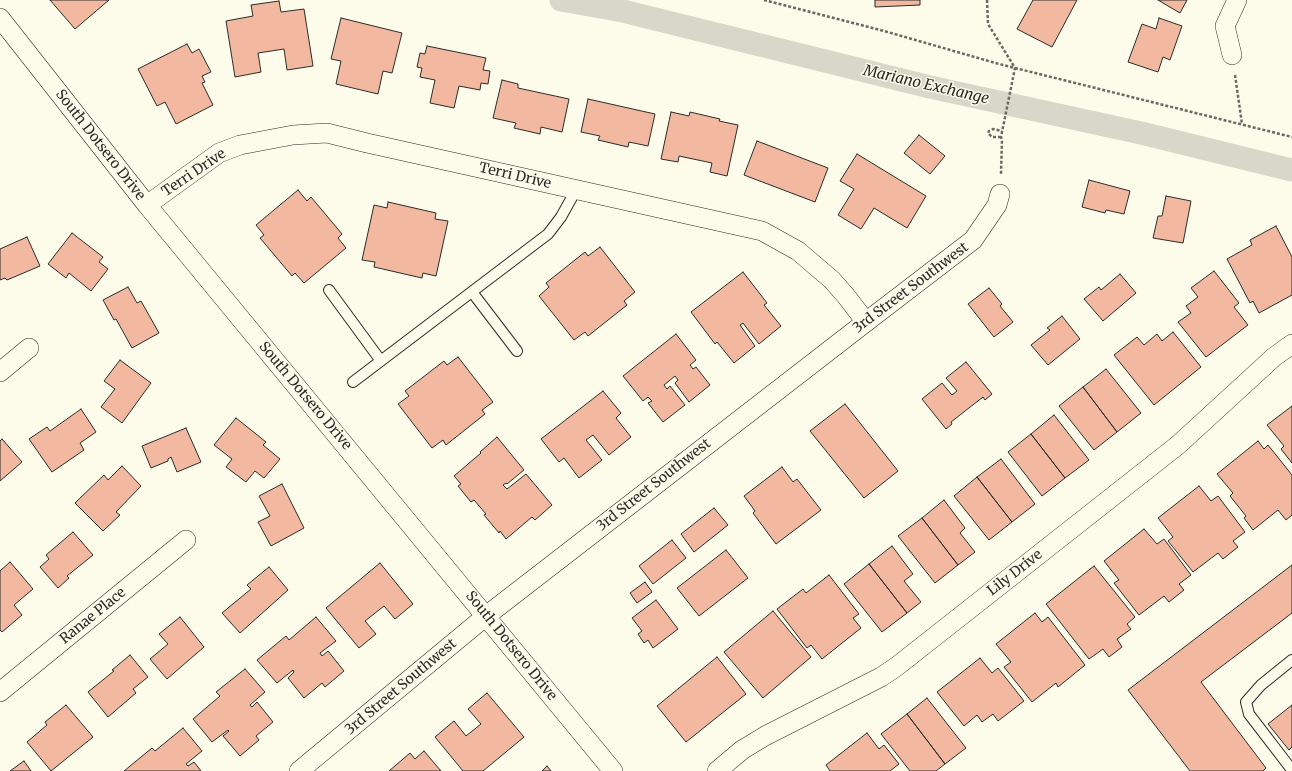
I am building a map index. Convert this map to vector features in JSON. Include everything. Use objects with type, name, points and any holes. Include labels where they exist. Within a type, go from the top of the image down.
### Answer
[{"type":"street","points":[[1232,55],[1225,26],[1237,0]]},
{"type":"street","name":"South Dotsero Drive","points":[[0,18],[147,205],[613,771]]},
{"type":"street","name":"Terri Drive","points":[[147,205],[219,153],[240,145],[293,135],[326,133],[762,231],[798,251],[832,280],[866,322]]},
{"type":"street","name":"3rd Street Southwest","points":[[299,771],[486,616],[973,240],[996,205],[1000,194]]},
{"type":"street","name":"Lily Drive","points":[[717,771],[742,750],[765,736],[881,677],[896,667],[1178,445],[1274,357],[1292,344]]},
{"type":"street","points":[[0,372],[29,348]]},
{"type":"street","name":"Ranae Place","points":[[0,692],[186,540]]},
{"type":"lane","points":[[353,382],[548,234],[561,217],[576,190]]},
{"type":"lane","points":[[329,290],[381,362]]},
{"type":"lane","points":[[472,292],[517,351]]},
{"type":"lane","points":[[1292,660],[1261,685],[1246,702],[1249,714],[1292,770]]},
{"type":"path","points":[[764,0],[884,31],[1015,68],[1292,137]]},
{"type":"path","points":[[987,0],[988,24],[1015,68],[1001,137],[1000,194]]},
{"type":"path","points":[[1232,55],[1242,124]]},
{"type":"path","points":[[1001,137],[992,136],[988,133],[993,129],[1003,129]]},
{"type":"building","points":[[50,0],[109,0],[75,29]]},
{"type":"building","points":[[875,0],[920,0],[920,5],[875,7]]},
{"type":"building","points":[[1033,0],[1077,0],[1052,47],[1017,29]]},
{"type":"building","points":[[1158,0],[1187,0],[1180,13]]},
{"type":"building","points":[[279,1],[281,12],[304,9],[313,66],[287,70],[284,49],[258,53],[261,72],[235,77],[226,21],[253,16],[251,5]]},
{"type":"building","points":[[341,18],[402,33],[392,73],[383,71],[378,94],[336,84],[341,61],[331,59]]},
{"type":"building","points":[[1159,18],[1182,26],[1170,60],[1163,57],[1158,72],[1128,62],[1142,24],[1156,29]]},
{"type":"building","points":[[187,44],[192,53],[199,49],[211,72],[202,76],[205,82],[202,83],[213,105],[176,124],[165,102],[157,106],[138,69]]},
{"type":"building","points":[[427,46],[486,58],[483,70],[490,71],[488,84],[481,83],[480,90],[459,86],[454,108],[430,103],[435,80],[420,77],[422,68],[417,67],[420,53],[425,54]]},
{"type":"building","points":[[502,80],[518,84],[518,88],[569,99],[562,132],[541,127],[540,134],[514,128],[516,123],[493,118]]},
{"type":"building","points":[[588,99],[655,114],[648,146],[629,142],[628,147],[598,140],[600,136],[581,132]]},
{"type":"building","points":[[671,112],[689,116],[690,112],[738,125],[727,176],[710,172],[712,163],[679,156],[678,162],[661,159]]},
{"type":"building","points":[[919,135],[945,156],[930,174],[904,153]]},
{"type":"building","points":[[757,141],[828,168],[815,202],[744,175]]},
{"type":"building","points":[[857,154],[926,196],[907,228],[874,208],[861,229],[838,215],[854,189],[840,181]]},
{"type":"building","points":[[1089,180],[1130,191],[1124,214],[1106,210],[1105,213],[1082,207]]},
{"type":"building","points":[[298,190],[307,201],[311,197],[342,234],[338,238],[346,248],[304,283],[295,273],[292,276],[260,238],[264,235],[256,225]]},
{"type":"building","points":[[1166,196],[1191,201],[1183,243],[1153,238],[1158,216],[1162,216]]},
{"type":"building","points":[[388,202],[436,213],[435,219],[448,221],[436,276],[423,273],[422,278],[374,267],[375,262],[362,260],[374,205],[387,208]]},
{"type":"building","points":[[1276,226],[1292,257],[1292,295],[1259,313],[1253,301],[1250,303],[1227,259],[1252,245],[1250,240]]},
{"type":"building","points":[[72,233],[103,257],[99,262],[108,269],[91,291],[69,273],[66,278],[48,264]]},
{"type":"building","points":[[27,237],[40,266],[7,280],[5,278],[0,280],[0,249]]},
{"type":"building","points":[[600,247],[635,292],[624,301],[627,305],[588,336],[585,332],[574,340],[539,296],[549,287],[546,283],[585,252],[588,256]]},
{"type":"building","points":[[1214,271],[1239,303],[1234,307],[1248,325],[1206,357],[1178,322],[1191,313],[1186,306],[1198,297],[1191,288]]},
{"type":"building","points":[[743,272],[767,303],[764,305],[781,326],[759,344],[743,323],[740,325],[755,346],[734,363],[717,342],[715,344],[691,312]]},
{"type":"building","points":[[1120,274],[1136,293],[1103,321],[1084,299],[1099,287],[1101,290]]},
{"type":"building","points":[[128,287],[137,303],[141,301],[159,333],[132,348],[116,319],[114,320],[103,300]]},
{"type":"building","points":[[989,288],[1002,304],[1000,306],[1013,322],[994,337],[968,304]]},
{"type":"building","points":[[1062,316],[1080,339],[1048,365],[1031,345],[1050,330],[1047,328]]},
{"type":"building","points":[[1173,332],[1201,367],[1154,405],[1114,355],[1137,337],[1144,345],[1157,334],[1162,341]]},
{"type":"building","points":[[676,334],[696,360],[690,365],[693,369],[696,367],[710,385],[689,402],[675,383],[678,380],[675,376],[664,385],[667,389],[670,386],[685,405],[663,422],[648,403],[652,401],[648,397],[643,401],[623,376]]},
{"type":"building","points":[[458,357],[493,402],[482,410],[485,414],[446,445],[443,440],[432,448],[398,404],[409,396],[405,391],[444,361],[447,365]]},
{"type":"building","points":[[120,360],[151,383],[122,423],[101,407],[115,389],[104,381]]},
{"type":"building","points":[[966,362],[992,394],[985,400],[983,397],[951,422],[952,424],[946,429],[922,399],[942,383],[952,395],[957,391],[946,378]]},
{"type":"building","points":[[1106,369],[1141,413],[1117,432],[1083,387]]},
{"type":"building","points":[[1083,387],[1117,432],[1094,450],[1059,406]]},
{"type":"building","points":[[603,391],[621,413],[616,418],[631,437],[609,455],[593,435],[586,440],[602,460],[579,478],[564,458],[559,462],[541,439]]},
{"type":"building","points":[[845,404],[898,471],[864,498],[810,431]]},
{"type":"building","points":[[1292,406],[1292,463],[1281,449],[1284,446],[1267,425]]},
{"type":"building","points":[[81,409],[96,432],[80,443],[84,450],[52,472],[29,439],[47,427],[50,431]]},
{"type":"building","points":[[1054,415],[1089,460],[1065,478],[1031,434]]},
{"type":"building","points":[[236,418],[266,442],[263,445],[280,459],[264,478],[255,471],[246,482],[226,467],[232,459],[214,445]]},
{"type":"building","points":[[186,428],[201,462],[177,472],[171,457],[168,461],[151,468],[142,446]]},
{"type":"building","points":[[1031,434],[1065,478],[1042,496],[1008,452]]},
{"type":"building","points":[[497,437],[524,470],[507,484],[506,483],[503,485],[507,489],[526,474],[552,505],[535,520],[532,517],[506,539],[484,515],[486,514],[474,500],[471,502],[458,486],[461,484],[454,476]]},
{"type":"building","points":[[2,439],[22,462],[0,481],[0,441]]},
{"type":"building","points":[[1258,441],[1264,449],[1268,445],[1292,475],[1292,515],[1286,520],[1278,510],[1253,530],[1244,518],[1246,516],[1230,496],[1233,493],[1217,474]]},
{"type":"building","points":[[1001,459],[1035,504],[1012,522],[977,477]]},
{"type":"building","points":[[122,466],[141,486],[116,512],[120,515],[103,531],[75,503],[104,475],[108,480]]},
{"type":"building","points":[[782,467],[793,482],[797,479],[821,510],[776,544],[753,513],[755,511],[744,496]]},
{"type":"building","points":[[977,477],[1012,522],[989,540],[954,496]]},
{"type":"building","points":[[282,484],[304,528],[271,546],[258,522],[270,516],[259,496]]},
{"type":"building","points":[[1199,486],[1211,501],[1218,496],[1245,532],[1233,541],[1238,547],[1223,559],[1218,553],[1193,572],[1168,541],[1173,537],[1158,518]]},
{"type":"building","points":[[944,500],[965,528],[960,533],[975,552],[958,565],[922,518]]},
{"type":"building","points":[[714,508],[728,525],[694,552],[681,534]]},
{"type":"building","points":[[922,518],[958,565],[935,583],[898,536]]},
{"type":"building","points":[[1144,529],[1157,544],[1164,539],[1191,575],[1179,584],[1184,590],[1169,602],[1164,596],[1139,615],[1114,583],[1119,580],[1104,561]]},
{"type":"building","points":[[73,532],[93,555],[67,576],[69,578],[58,588],[40,567],[49,559],[46,555]]},
{"type":"building","points":[[672,540],[686,558],[653,584],[639,566]]},
{"type":"building","points":[[892,546],[913,574],[904,581],[921,602],[907,613],[869,564]]},
{"type":"building","points":[[726,550],[748,578],[699,616],[677,588]]},
{"type":"building","points":[[10,562],[33,589],[14,605],[22,615],[2,632],[0,630],[0,571]]},
{"type":"building","points":[[380,563],[413,604],[395,619],[384,606],[365,621],[376,634],[359,648],[326,608]]},
{"type":"building","points":[[869,564],[907,613],[882,632],[844,584]]},
{"type":"building","points":[[1292,565],[1292,613],[1201,682],[1266,768],[1263,771],[1190,771],[1128,690]]},
{"type":"building","points":[[1094,566],[1135,617],[1127,624],[1131,629],[1117,639],[1122,647],[1109,657],[1103,649],[1089,659],[1046,604]]},
{"type":"building","points":[[269,567],[288,590],[240,633],[222,613],[251,589],[247,585]]},
{"type":"building","points":[[829,575],[859,614],[853,618],[861,628],[822,659],[811,645],[807,648],[777,609],[803,589],[806,593]]},
{"type":"building","points":[[645,582],[652,592],[637,603],[630,593]]},
{"type":"building","points":[[656,600],[678,629],[653,648],[648,640],[644,643],[638,634],[642,631],[632,618]]},
{"type":"building","points":[[773,611],[811,657],[763,698],[724,652]]},
{"type":"building","points":[[1035,613],[1042,622],[1048,617],[1085,665],[1058,687],[1056,683],[1032,702],[1004,667],[1011,662],[996,644]]},
{"type":"building","points":[[180,617],[204,647],[167,679],[150,659],[168,644],[159,634]]},
{"type":"building","points":[[316,617],[336,641],[320,653],[322,656],[328,651],[344,671],[325,687],[322,683],[304,698],[288,678],[294,672],[293,670],[277,683],[257,660],[286,636],[289,640]]},
{"type":"building","points":[[130,655],[148,677],[133,689],[136,693],[108,717],[88,692],[114,671],[112,670]]},
{"type":"building","points":[[717,657],[746,694],[686,742],[657,706]]},
{"type":"building","points":[[980,658],[992,673],[998,668],[1024,701],[998,721],[993,714],[982,722],[977,715],[964,726],[937,692]]},
{"type":"building","points":[[245,669],[265,692],[250,705],[252,707],[257,702],[273,722],[256,736],[259,740],[240,756],[223,736],[229,731],[228,730],[212,742],[193,719],[220,696],[216,692]]},
{"type":"building","points":[[487,693],[524,737],[483,771],[463,771],[435,737],[454,721],[466,736],[481,724],[468,709]]},
{"type":"building","points":[[927,698],[966,748],[945,764],[907,714]]},
{"type":"building","points":[[66,705],[93,737],[51,771],[27,742],[47,725],[45,722]]},
{"type":"building","points":[[1292,705],[1292,747],[1289,750],[1268,724]]},
{"type":"building","points":[[907,714],[945,764],[936,771],[910,771],[881,734]]},
{"type":"building","points":[[183,728],[202,751],[186,764],[188,766],[194,762],[201,771],[124,771],[152,748],[155,751]]},
{"type":"building","points":[[867,733],[879,749],[884,745],[899,764],[890,771],[830,771],[826,765]]},
{"type":"building","points":[[424,751],[441,771],[389,771],[410,753],[415,759]]},
{"type":"building","points":[[24,761],[31,771],[10,771]]},
{"type":"building","points":[[547,766],[551,771],[542,771]]},
{"type":"waterway","name":"Mariano Exchange","points":[[561,0],[623,11],[930,87],[1141,133],[1292,170]]}]
